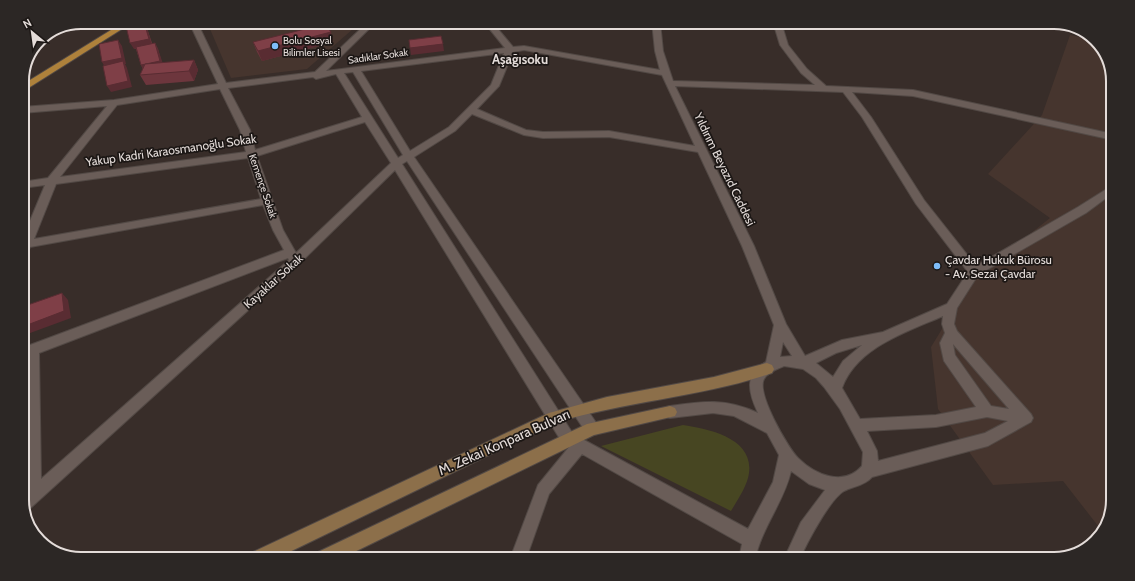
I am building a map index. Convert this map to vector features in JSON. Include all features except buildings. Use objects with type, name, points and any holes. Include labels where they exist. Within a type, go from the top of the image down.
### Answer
[{"type":"main road","points":[[29,85],[118,29]]},
{"type":"main road","name":"M. Zekai Konpara Bulvarı","points":[[272,552],[554,417],[580,408],[725,380],[769,367]]},
{"type":"main road","name":"M. Zekai Konpara Bulvarı","points":[[337,552],[574,442],[592,428],[670,412]]},
{"type":"street","name":"Kemençe Sokak","points":[[196,29],[245,130],[267,201],[278,230],[293,257]]},
{"type":"street","points":[[316,76],[365,29]]},
{"type":"street","points":[[494,29],[510,49]]},
{"type":"street","name":"Yıldırım Beyazıd Caddesi","points":[[657,29],[659,51],[665,73],[748,246],[780,325],[803,364]]},
{"type":"street","points":[[779,29],[784,45],[804,71],[824,88]]},
{"type":"street","name":"Sadıklar Sokak","points":[[29,109],[114,103],[224,86],[316,76],[524,48],[665,73]]},
{"type":"street","name":"Kayaklar Sokak","points":[[29,501],[395,164],[452,129],[496,86],[500,68],[510,49]]},
{"type":"street","points":[[356,70],[408,156],[580,408],[592,428]]},
{"type":"street","points":[[339,72],[554,417],[574,442],[751,540]]},
{"type":"street","points":[[670,83],[824,88],[913,93],[1106,135]]},
{"type":"street","points":[[846,90],[866,116],[878,138],[920,203],[974,272]]},
{"type":"street","points":[[29,237],[53,180],[114,103]]},
{"type":"street","points":[[471,110],[524,132],[544,135],[609,134],[702,150]]},
{"type":"street","name":"Yakup Kadri Karaosmanoğlu Sokak","points":[[29,184],[252,154],[367,118]]},
{"type":"street","points":[[1026,418],[952,334],[948,324],[951,307],[974,272],[1082,210],[1106,193]]},
{"type":"street","points":[[29,248],[267,201]]},
{"type":"street","points":[[29,351],[293,257]]},
{"type":"street","points":[[834,391],[840,374],[849,361],[884,337],[951,307]]},
{"type":"street","points":[[769,367],[780,325]]},
{"type":"street","points":[[952,334],[946,344],[949,357],[987,411]]},
{"type":"street","points":[[803,364],[822,352],[862,338],[884,337]]},
{"type":"street","points":[[867,471],[871,464],[870,451],[834,391],[821,374],[803,364],[784,361],[769,367],[761,373],[756,382],[757,393],[773,429],[787,453],[792,461],[802,471],[815,479],[829,484],[840,484],[854,481],[867,471],[988,438],[1026,418]]},
{"type":"street","points":[[29,393],[34,496]]},
{"type":"street","points":[[670,412],[709,406],[725,407],[740,412],[773,429]]},
{"type":"street","points":[[855,425],[936,422],[987,411],[1026,418]]},
{"type":"street","points":[[521,552],[543,490],[574,442]]},
{"type":"street","points":[[748,552],[751,540],[780,484],[787,453]]},
{"type":"street","points":[[795,552],[800,537],[819,508],[840,484]]},
{"type":"shaded area","name":"Bolu Sosyal Bilimler Lisesi","points":[[210,29],[353,29],[307,69],[231,78]]},
{"type":"shaded area","points":[[1070,35],[1082,38],[1093,47],[1101,58],[1106,78],[1106,507],[1099,527],[1063,481],[993,485],[938,409],[931,347],[972,280],[1050,218],[988,174],[1042,115]]},
{"type":"shaded area","points":[[683,425],[706,429],[729,438],[739,445],[746,454],[749,465],[747,482],[731,511],[601,446]]},
{"type":"place","name":"Bolu Sosyal Bilimler Lisesi","points":[[275,46]]},
{"type":"place","name":"Çavdar Hukuk Bürosu - Av. Sezai Çavdar","points":[[937,266]]},
{"type":"district","name":"Aşağısoku","points":[[520,59]]}]
